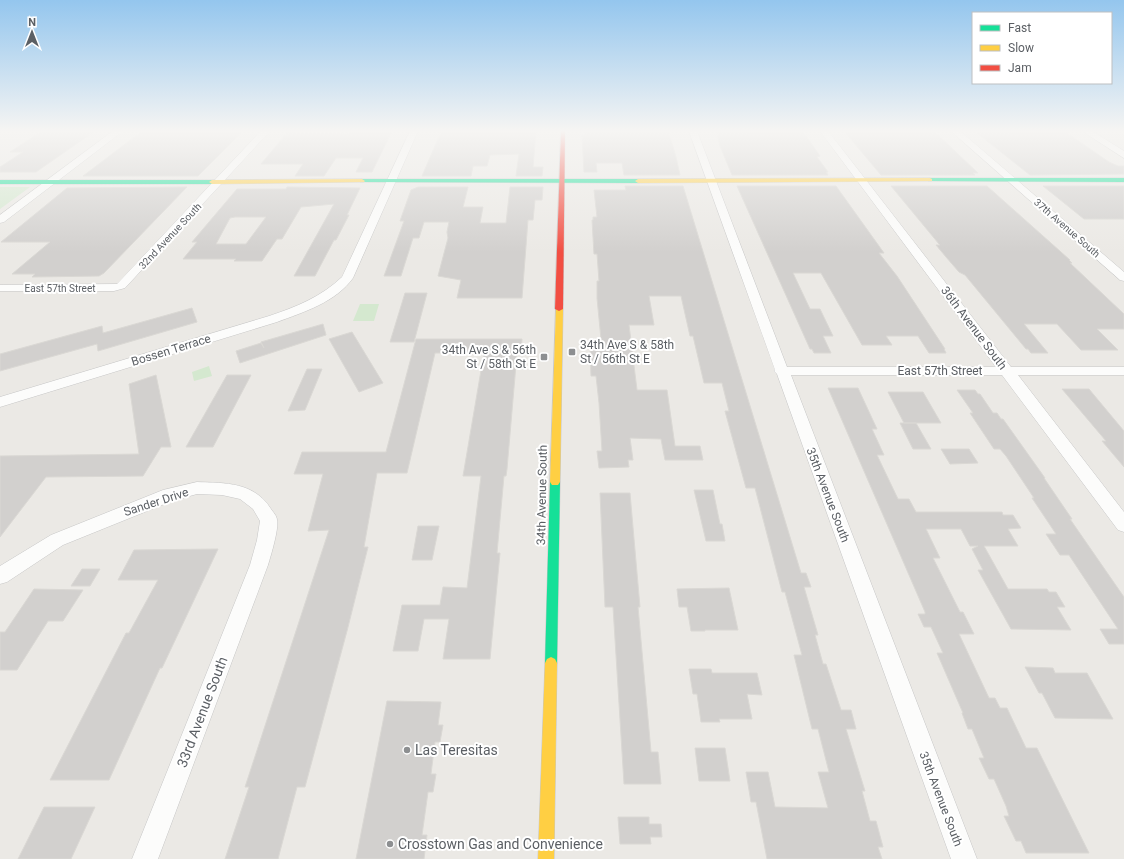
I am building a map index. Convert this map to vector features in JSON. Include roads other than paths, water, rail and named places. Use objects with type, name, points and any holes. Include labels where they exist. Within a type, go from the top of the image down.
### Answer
[{"type":"street","points":[[0,220],[65,171]]},
{"type":"street","name":"32nd Avenue South","points":[[121,286],[128,281],[230,171]]},
{"type":"street","points":[[392,180],[396,171]]},
{"type":"street","name":"34th Avenue South","points":[[546,859],[561,171]]},
{"type":"street","name":"35th Avenue South","points":[[708,171],[964,859]]},
{"type":"street","name":"36th Avenue South","points":[[855,171],[1124,525]]},
{"type":"street","name":"37th Avenue South","points":[[1001,171],[1124,278]]},
{"type":"street","points":[[0,182],[392,180],[1124,180]]},
{"type":"street","name":"Bossen Terrace","points":[[0,402],[273,319],[316,302],[337,289],[347,278],[392,180]]},
{"type":"street","name":"East 57th Street","points":[[0,288],[114,288],[121,286]]},
{"type":"street","name":"East 57th Street","points":[[781,371],[1124,371]]},
{"type":"street","name":"Sander Drive","points":[[0,576],[57,540],[169,495],[197,488],[222,489],[244,494],[259,504],[269,520],[266,540],[259,565]]},
{"type":"street","name":"33rd Avenue South","points":[[145,859],[259,565]]},
{"type":"place","name":"34th Ave S & 58th St / 56th St E","points":[[572,352]]},
{"type":"place","name":"34th Ave S & 56th St / 58th St E","points":[[544,357]]},
{"type":"place","name":"Las Teresitas","points":[[407,750]]},
{"type":"place","name":"Crosstown Gas and Convenience","points":[[390,844]]}]
